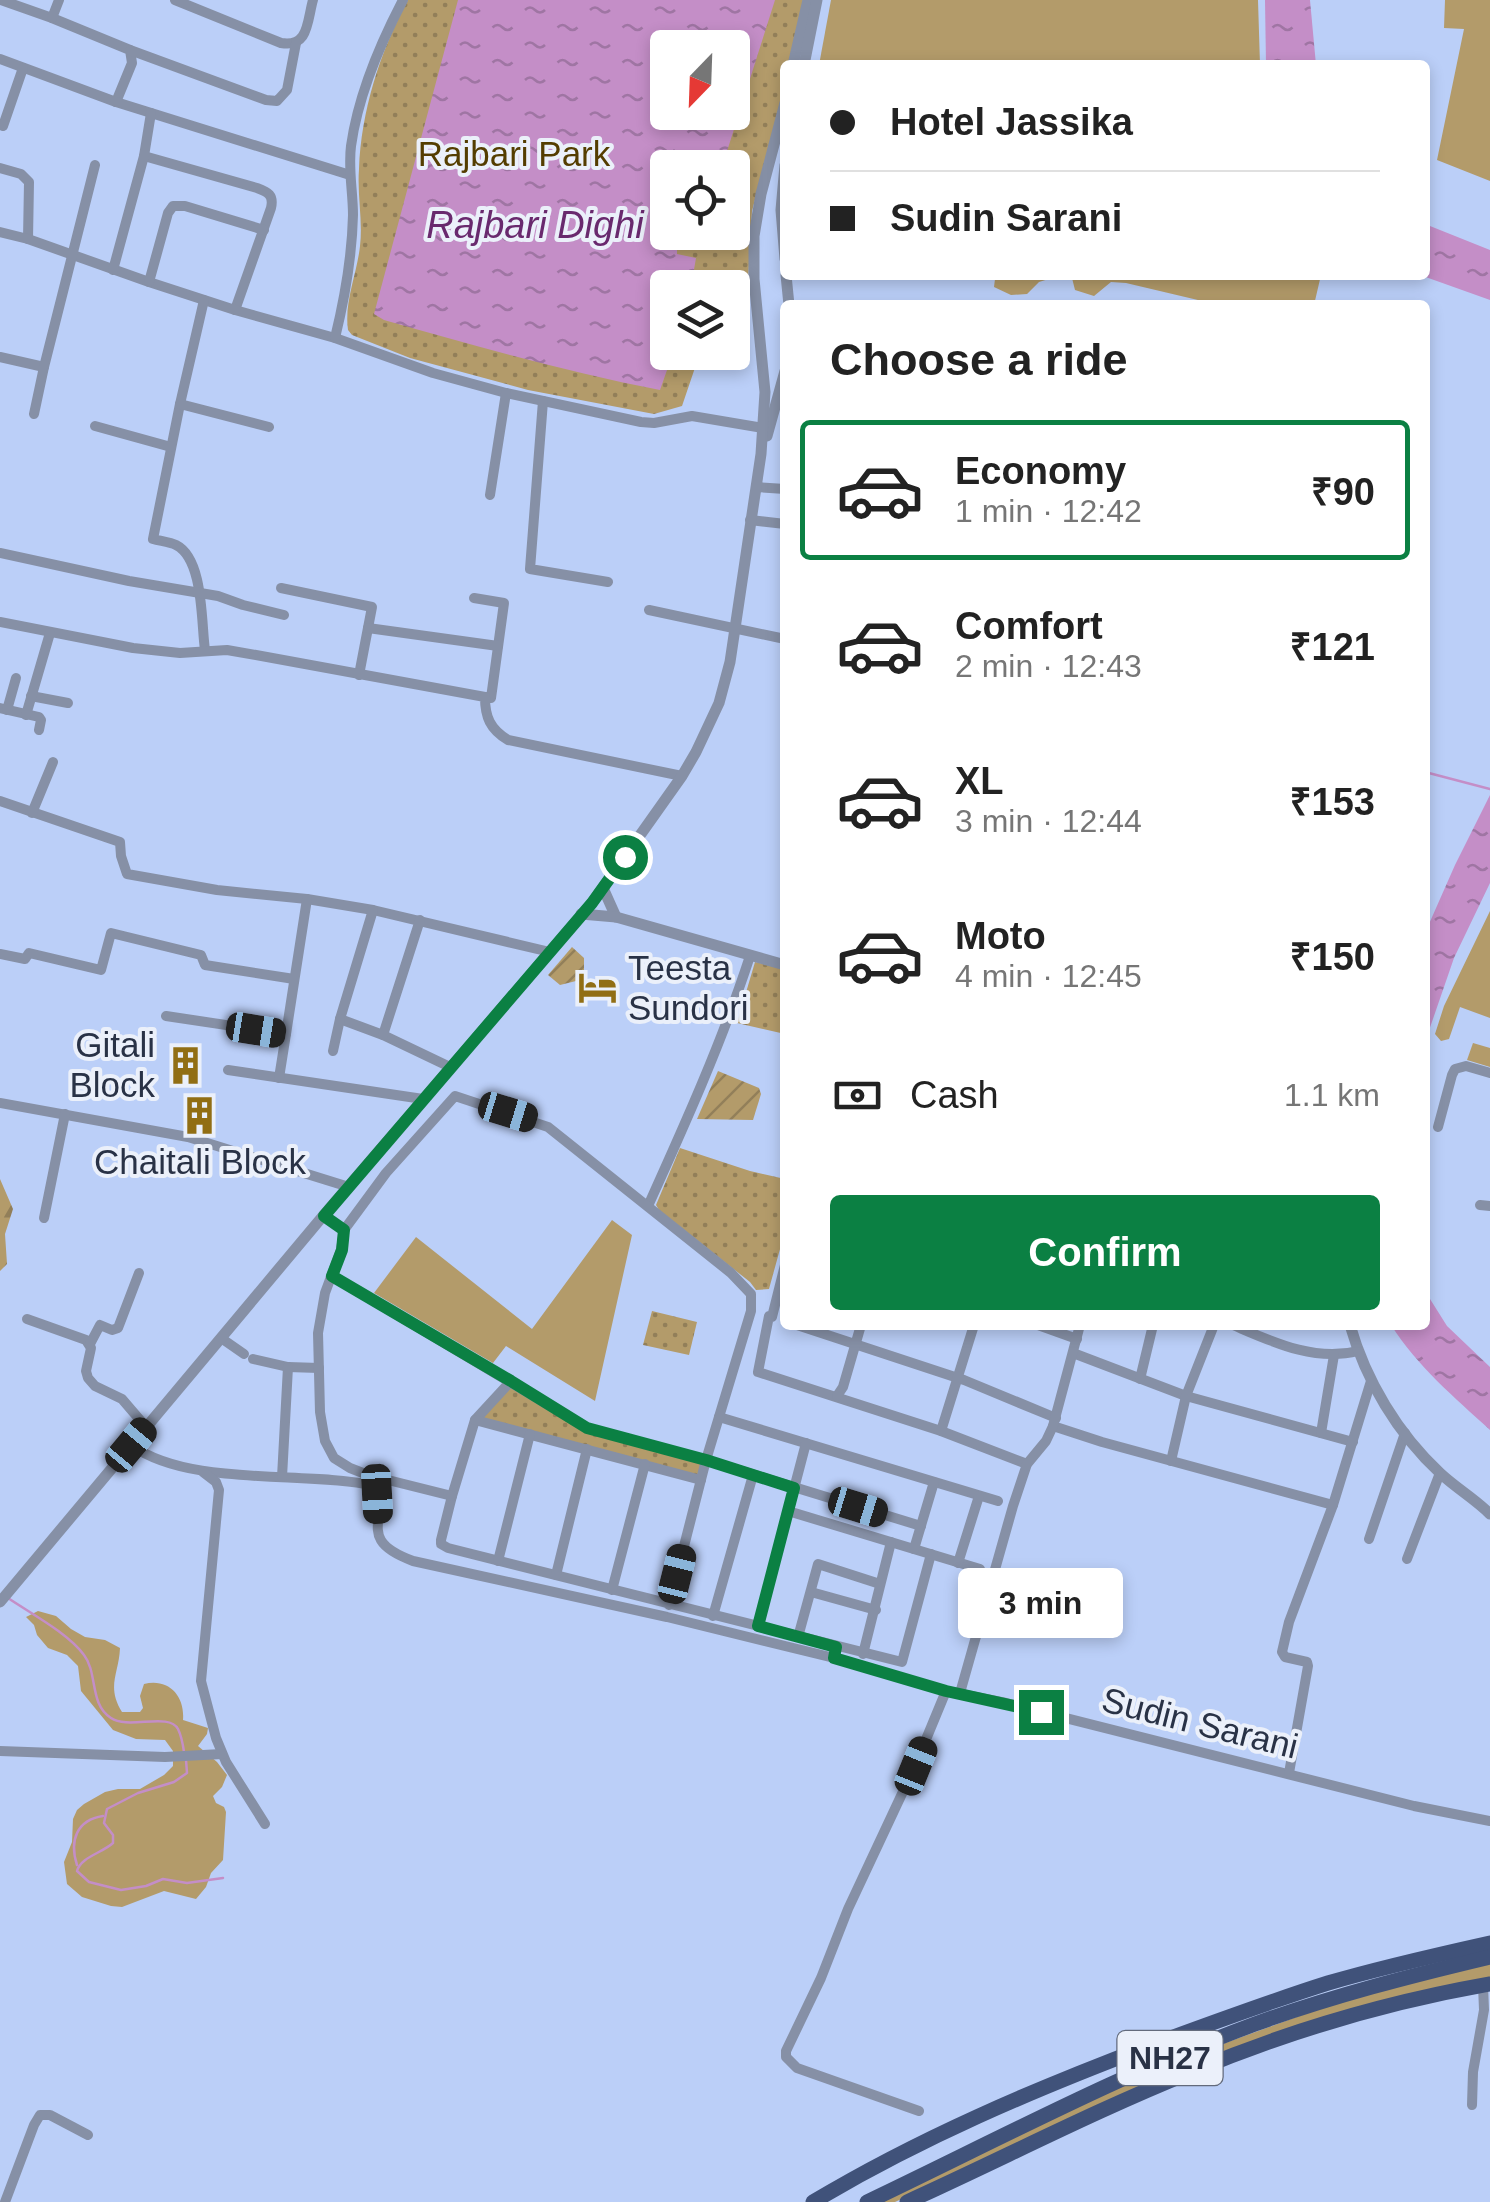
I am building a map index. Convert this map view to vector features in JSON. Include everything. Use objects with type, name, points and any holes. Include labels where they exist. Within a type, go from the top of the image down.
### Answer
[{"type":"highway","points":[[813,2202],[960,2124],[1085,2070],[1315,1987],[1410,1960],[1490,1943]]},
{"type":"highway","name":"NH27","points":[[868,2202],[1212,2040],[1382,1983],[1490,1958]]},
{"type":"highway","name":"NH27","points":[[907,2202],[1222,2059],[1344,2018],[1487,1985]]},
{"type":"street","points":[[3,0],[266,100],[278,101],[287,90],[296,43],[304,35],[313,0]]},
{"type":"street","points":[[52,18],[59,0]]},
{"type":"street","points":[[175,0],[280,43],[296,43]]},
{"type":"street","points":[[336,338],[351,253],[352,145],[361,102],[403,0]]},
{"type":"street","points":[[794,60],[808,0]]},
{"type":"street","points":[[805,60],[817,0]]},
{"type":"street","points":[[116,102],[132,63],[130,50]]},
{"type":"street","points":[[0,59],[151,114],[350,175]]},
{"type":"street","points":[[3,126],[23,68]]},
{"type":"street","points":[[113,270],[144,156],[151,114]]},
{"type":"street","points":[[0,1602],[603,888],[682,776],[719,703],[736,628],[761,454],[765,392],[754,279],[756,212],[780,120]]},
{"type":"street","points":[[144,156],[268,192],[273,202],[235,310]]},
{"type":"street","points":[[34,414],[96,164]]},
{"type":"street","points":[[0,168],[21,174],[29,182],[28,239]]},
{"type":"street","points":[[149,282],[173,206],[185,206],[264,230]]},
{"type":"street","points":[[0,232],[235,310],[336,338],[433,373],[506,393],[641,422],[692,416],[763,428]]},
{"type":"street","points":[[204,300],[153,539],[178,546],[194,567],[205,650]]},
{"type":"street","points":[[0,357],[44,366]]},
{"type":"street","points":[[490,495],[506,393]]},
{"type":"street","points":[[761,454],[780,395]]},
{"type":"street","points":[[543,401],[530,569],[608,582]]},
{"type":"street","points":[[180,404],[270,427]]},
{"type":"street","points":[[94,426],[171,447]]},
{"type":"street","points":[[756,487],[780,489]]},
{"type":"street","points":[[750,520],[780,523]]},
{"type":"street","points":[[0,553],[199,592],[284,615]]},
{"type":"street","points":[[281,588],[372,606],[358,674]]},
{"type":"street","points":[[0,622],[148,650],[256,655],[491,698],[504,603],[474,598]]},
{"type":"street","points":[[649,610],[780,638]]},
{"type":"street","points":[[368,628],[498,646]]},
{"type":"street","points":[[26,715],[50,632]]},
{"type":"street","points":[[35,683],[11,676],[3,709],[38,717],[39,730]]},
{"type":"street","points":[[31,696],[68,703]]},
{"type":"street","points":[[485,697],[486,718],[508,740],[682,776]]},
{"type":"street","points":[[32,812],[53,762]]},
{"type":"street","points":[[0,801],[120,842],[127,874],[373,910],[550,952]]},
{"type":"street","points":[[603,888],[616,917]]},
{"type":"street","points":[[279,1078],[307,899]]},
{"type":"street","points":[[333,1051],[373,910]]},
{"type":"street","points":[[581,914],[616,917],[780,964]]},
{"type":"street","points":[[384,1035],[420,920]]},
{"type":"street","points":[[0,954],[25,959],[28,953],[100,970],[111,933],[201,956],[206,966],[294,980]]},
{"type":"street","points":[[648,1206],[701,1090],[750,956]]},
{"type":"street","points":[[166,1016],[286,1034]]},
{"type":"street","points":[[340,1018],[450,1067]]},
{"type":"street","points":[[1438,1128],[1456,1068],[1466,1066],[1490,1073]]},
{"type":"street","points":[[228,1070],[424,1099]]},
{"type":"street","points":[[435,1085],[444,1092],[548,1127],[748,1288],[752,1297],[667,1608]]},
{"type":"street","points":[[452,1496],[368,1474],[334,1458],[323,1431],[318,1333],[325,1293],[342,1250],[344,1230],[386,1174],[455,1096]]},
{"type":"street","points":[[0,1102],[188,1138],[349,1186]]},
{"type":"street","points":[[44,1218],[65,1114]]},
{"type":"street","points":[[324,1216],[344,1230]]},
{"type":"street","points":[[139,1273],[118,1328],[100,1325],[90,1344],[86,1372],[95,1386],[122,1399],[146,1427]]},
{"type":"street","points":[[332,1276],[587,1428],[921,1526]]},
{"type":"street","points":[[780,1282],[762,1340],[758,1372],[941,1431],[1026,1464]]},
{"type":"street","points":[[751,1311],[780,1320]]},
{"type":"street","points":[[27,1318],[90,1344]]},
{"type":"street","points":[[813,1330],[958,1378],[1102,1442],[1333,1505]]},
{"type":"street","points":[[837,1396],[859,1330]]},
{"type":"street","points":[[941,1431],[972,1330]]},
{"type":"street","points":[[1052,1330],[1077,1339]]},
{"type":"street","points":[[960,1693],[1012,1506],[1026,1464],[1041,1448],[1054,1422],[1079,1330]]},
{"type":"street","points":[[1140,1378],[1151,1330]]},
{"type":"street","points":[[1170,1461],[1186,1396],[1212,1330]]},
{"type":"street","points":[[1246,1330],[1299,1351],[1334,1356],[1358,1351]]},
{"type":"street","points":[[1352,1330],[1371,1381],[1405,1433],[1440,1473],[1490,1514]]},
{"type":"street","points":[[221,1338],[248,1356],[288,1367],[319,1368]]},
{"type":"street","points":[[1073,1353],[1186,1396],[1354,1442]]},
{"type":"street","points":[[1320,1433],[1334,1356]]},
{"type":"street","points":[[131,1445],[146,1455],[202,1471],[282,1477],[288,1367]]},
{"type":"street","points":[[511,1381],[475,1420],[441,1544],[448,1548],[667,1608],[758,1626],[835,1652],[902,1662],[930,1554]]},
{"type":"street","points":[[1289,1773],[1308,1666],[1307,1662],[1285,1657],[1282,1652],[1371,1381]]},
{"type":"street","points":[[719,1416],[998,1501]]},
{"type":"street","points":[[475,1420],[701,1480]]},
{"type":"street","points":[[1369,1539],[1405,1433]]},
{"type":"street","points":[[498,1561],[530,1434]]},
{"type":"street","points":[[758,1626],[806,1444]]},
{"type":"street","points":[[556,1575],[587,1449]]},
{"type":"street","points":[[612,1590],[646,1464]]},
{"type":"street","points":[[202,1471],[216,1482],[219,1490]]},
{"type":"street","points":[[221,1472],[201,1681],[222,1754],[264,1824]]},
{"type":"street","points":[[1406,1559],[1440,1473]]},
{"type":"street","points":[[713,1616],[753,1475]]},
{"type":"street","name":"Sudin Sarani","points":[[282,1477],[372,1485],[383,1544],[398,1556],[426,1565],[667,1608],[835,1652],[946,1691],[1414,1806],[1490,1821]]},
{"type":"street","points":[[914,1549],[934,1482]]},
{"type":"street","points":[[958,1562],[979,1496]]},
{"type":"street","points":[[788,1511],[980,1569]]},
{"type":"street","points":[[864,1654],[891,1542]]},
{"type":"street","points":[[798,1637],[818,1564],[880,1584]]},
{"type":"street","points":[[811,1592],[876,1610]]},
{"type":"street","points":[[919,2112],[796,2068],[786,2057],[786,2051],[916,1766],[946,1691]]},
{"type":"street","points":[[0,1751],[185,1757],[222,1754]]},
{"type":"street","points":[[1472,2105],[1473,2072],[1487,1985]]},
{"type":"street","points":[[5,2202],[40,2116],[50,2115],[88,2135]]},
{"type":"green space","name":"Rajbari Dighi","points":[[408,0],[803,0],[791,60],[780,60],[780,107],[752,211],[750,247],[750,150],[650,150],[650,250],[750,250],[749,270],[650,270],[650,370],[694,370],[682,406],[654,414],[528,390],[410,358],[352,335],[348,330],[348,309],[361,237],[361,147],[374,82]]},
{"type":"green space","points":[[831,0],[1258,0],[1260,60],[820,60]]},
{"type":"green space","points":[[1445,0],[1490,0],[1490,181],[1437,160],[1464,29],[1444,28]]},
{"type":"green space","points":[[995,280],[1045,280],[1027,294],[1011,295],[994,287]]},
{"type":"green space","points":[[1072,280],[1320,280],[1315,300],[1198,300],[1111,282],[1094,296],[1075,290]]},
{"type":"green space","points":[[1490,911],[1490,1018],[1460,1007],[1449,1039],[1441,1041],[1435,1034],[1444,1006]]},
{"type":"green space","points":[[572,947],[584,958],[584,971],[576,981],[560,985],[548,975]]},
{"type":"green space","points":[[755,962],[780,968],[780,1033],[737,1023]]},
{"type":"green space","points":[[1473,1043],[1490,1048],[1490,1067],[1467,1060]]},
{"type":"green space","points":[[718,1071],[759,1088],[761,1094],[753,1120],[697,1119]]},
{"type":"green space","points":[[680,1148],[780,1178],[780,1249],[769,1289],[756,1290],[656,1205]]},
{"type":"green space","points":[[0,1179],[13,1209],[5,1234],[7,1264],[0,1271]]},
{"type":"green space","points":[[612,1220],[632,1235],[595,1401],[506,1346],[493,1363],[374,1293],[416,1237],[532,1329]]},
{"type":"green space","points":[[652,1311],[697,1322],[689,1355],[643,1345]]},
{"type":"green space","points":[[511,1381],[587,1428],[706,1460],[701,1480],[475,1420]]},
{"type":"green space","points":[[38,1611],[56,1616],[85,1637],[105,1640],[120,1648],[114,1687],[122,1712],[140,1712],[144,1684],[160,1684],[178,1696],[183,1720],[208,1728],[198,1746],[227,1775],[213,1796],[226,1812],[223,1860],[196,1899],[164,1891],[122,1907],[111,1906],[82,1897],[67,1884],[64,1862],[77,1810],[105,1792],[140,1789],[164,1775],[173,1766],[173,1751],[165,1740],[136,1739],[113,1730],[81,1691],[78,1666],[67,1655],[48,1648],[37,1635],[26,1617]]},
{"type":"green space","points":[[1490,1964],[1490,1980],[1284,2031],[1174,2071],[895,2202],[877,2202],[1168,2064],[1351,1997]]},
{"type":"water","name":"Rajbari Dighi","points":[[458,0],[775,0],[750,79],[750,30],[650,30],[650,130],[734,130],[727,150],[650,150],[650,250],[677,250],[677,254],[696,258],[694,270],[650,270],[650,370],[667,370],[660,390],[384,320],[374,314]]},
{"type":"water","points":[[1265,0],[1310,0],[1316,60],[1266,60]]},
{"type":"water","points":[[1430,226],[1490,250],[1490,300],[1430,279]]},
{"type":"water","points":[[1490,795],[1490,883],[1454,958],[1430,1028],[1430,922]]},
{"type":"water","points":[[1430,1299],[1447,1326],[1490,1367],[1490,1430],[1425,1368],[1395,1330],[1430,1330]]},
{"type":"waterway","points":[[1430,773],[1490,789]]},
{"type":"waterway","points":[[8,1598],[59,1631],[84,1655],[104,1712],[118,1721],[173,1724],[179,1731],[184,1752]]},
{"type":"waterway","points":[[186,1760],[187,1773],[174,1782],[138,1793],[107,1809],[104,1823],[113,1835],[113,1843],[87,1859],[77,1871],[89,1882],[121,1890],[163,1879],[187,1883],[223,1878]]},
{"type":"waterway","points":[[77,1865],[77,1833],[87,1822],[103,1816]]},
{"type":"place","name":"Teesta Sundori","points":[[598,988]]},
{"type":"place","name":"Gitali Block","points":[[185,1065]]},
{"type":"place","name":"Chaitali Block","points":[[200,1115]]},
{"type":"route","points":[[625,857],[592,903],[324,1216],[344,1230],[342,1250],[332,1276],[587,1428],[794,1488],[758,1626],[836,1647],[834,1658],[946,1691],[1041,1712]]},
{"type":"park label","name":"Rajbari Park","points":[[514,154]]}]
